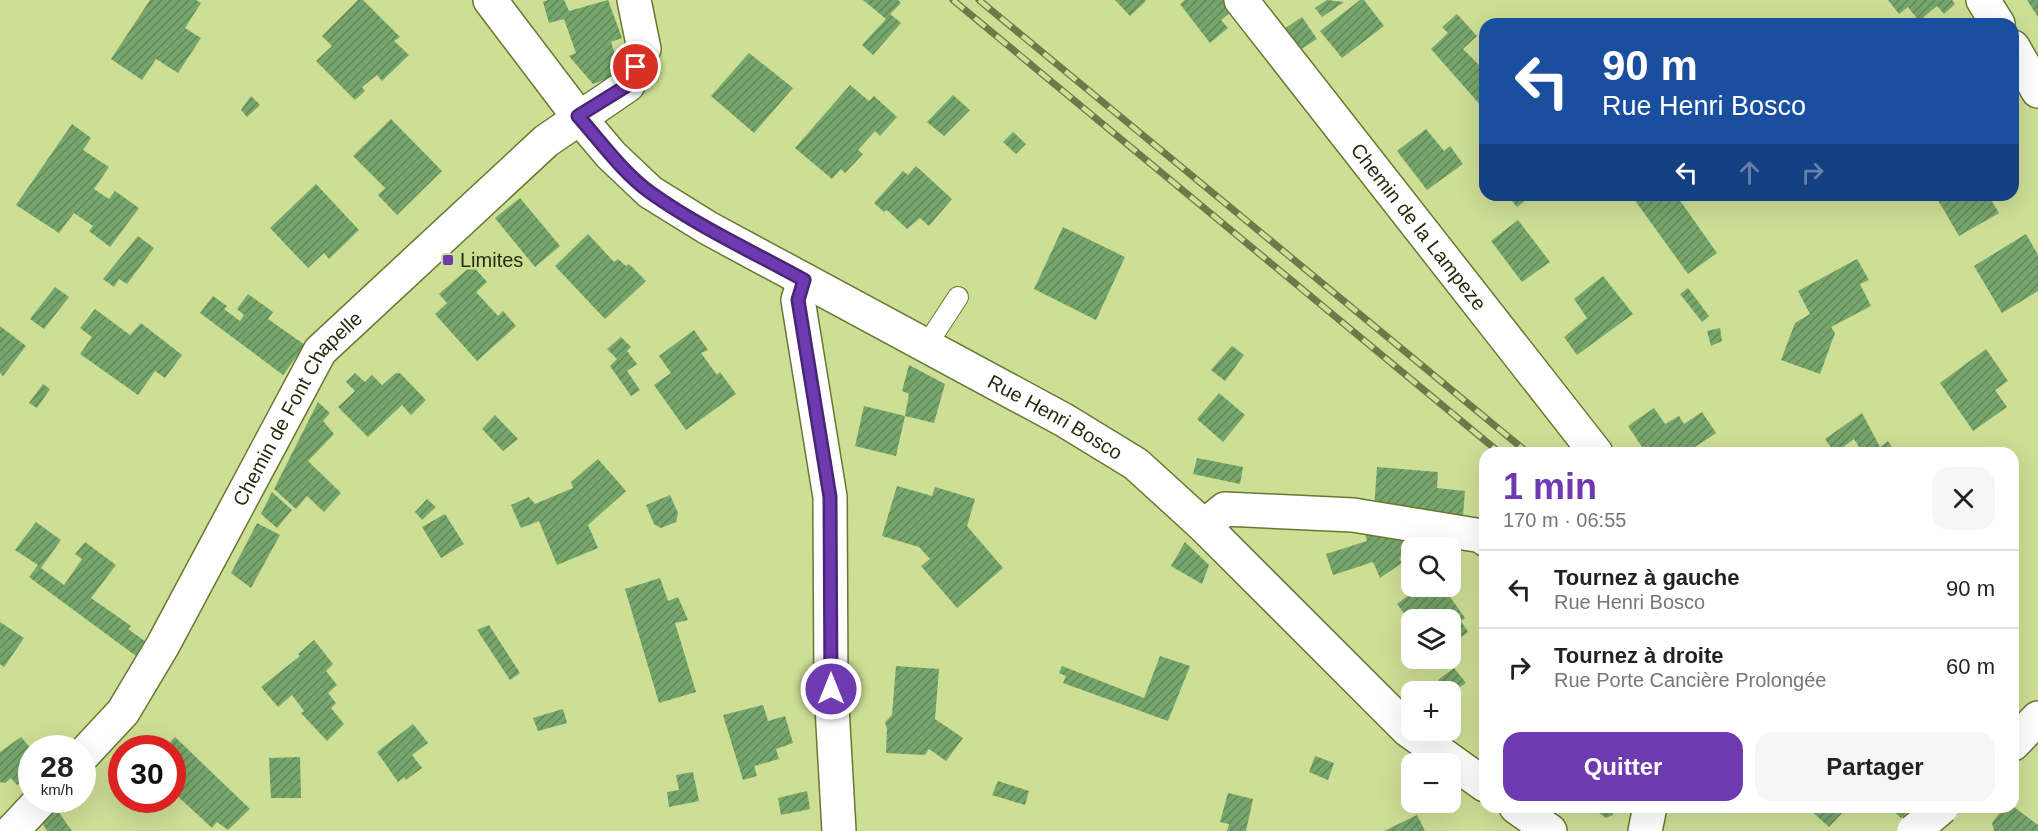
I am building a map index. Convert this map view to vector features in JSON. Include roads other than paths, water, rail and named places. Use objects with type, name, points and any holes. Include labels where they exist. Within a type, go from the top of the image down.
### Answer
[{"type":"street","name":"Rue Henri Bosco","points":[[490,0],[578,116],[611,155],[650,192],[708,228],[1064,420],[1136,464],[1204,526],[1408,730],[1479,781]]},
{"type":"street","name":"Chemin de Font Chapelle","points":[[96,741],[123,712],[163,645],[320,351],[546,141],[578,116],[628,85],[644,49],[634,0]]},
{"type":"street","name":"Chemin de la Lampeze","points":[[1241,0],[1591,447]]},
{"type":"street","points":[[1983,0],[1994,18]]},
{"type":"street","points":[[2019,58],[2038,91]]},
{"type":"street","points":[[804,280],[798,300],[830,497],[831,689],[839,831]]},
{"type":"street","points":[[1204,526],[1225,509],[1353,515],[1479,536]]},
{"type":"street","points":[[2019,738],[2038,718]]},
{"type":"street","points":[[12,831],[29,813]]},
{"type":"street","points":[[1524,813],[1550,831]]},
{"type":"street","points":[[1645,831],[1649,813]]},
{"type":"street","points":[[1914,831],[1935,813]]},
{"type":"lane","points":[[926,346],[958,297]]},
{"type":"railway","points":[[953,0],[1493,447]]},
{"type":"railway","points":[[979,0],[1521,447]]},
{"type":"place","name":"Limites","points":[[448,260]]}]
